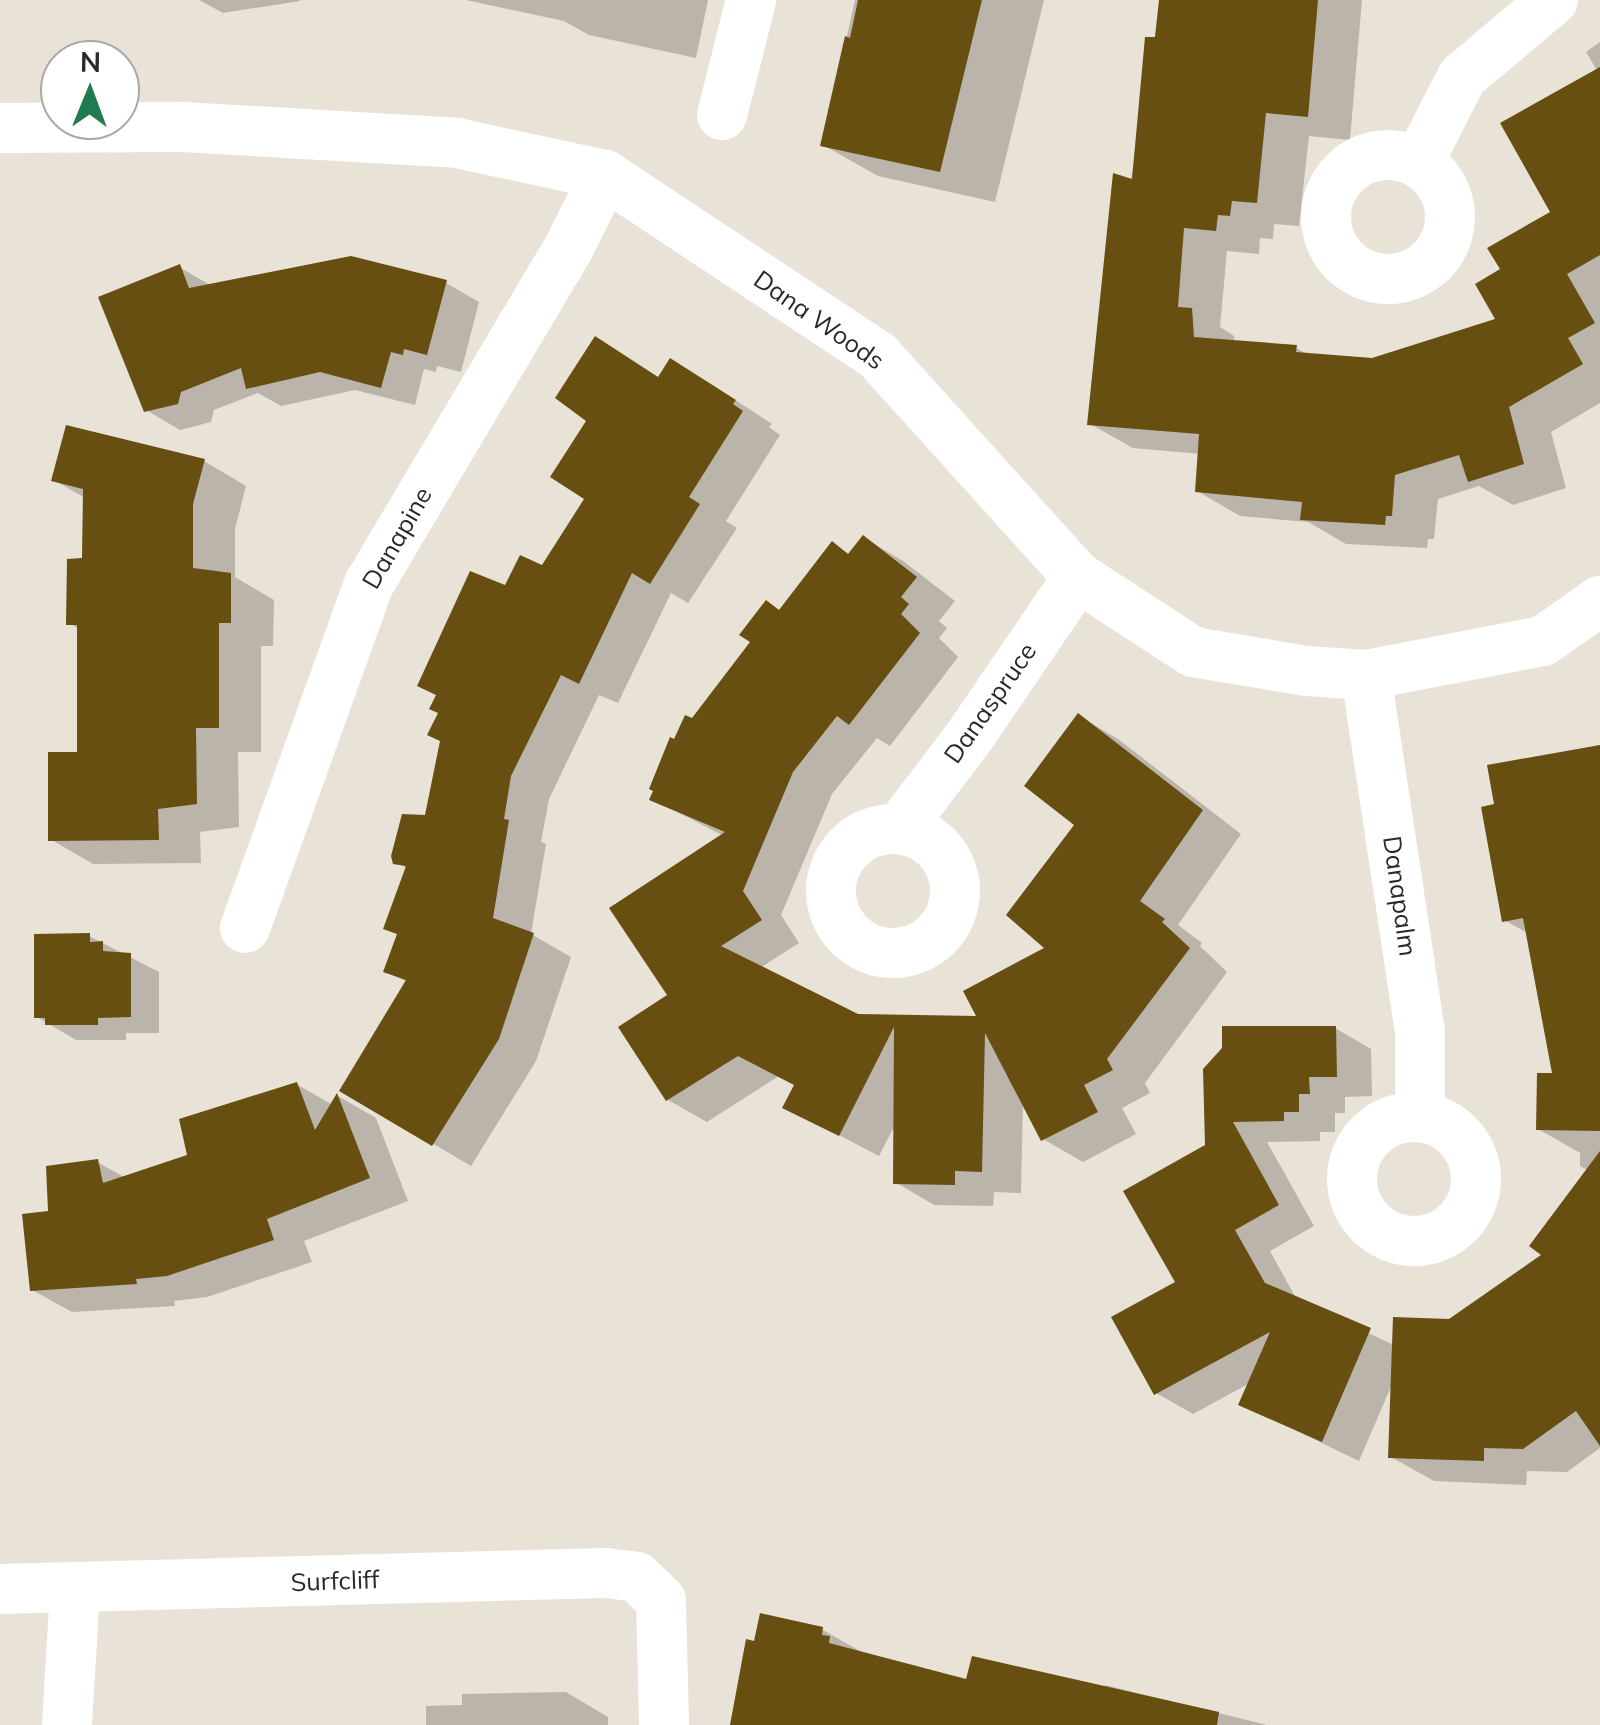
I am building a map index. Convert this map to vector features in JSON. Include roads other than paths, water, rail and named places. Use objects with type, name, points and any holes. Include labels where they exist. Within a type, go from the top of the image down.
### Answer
[{"type":"street","points":[[722,114],[751,0]]},
{"type":"street","points":[[1418,162],[1462,77],[1538,5]]},
{"type":"street","name":"Dana Woods","points":[[0,128],[182,128],[457,144],[605,175],[878,356],[1078,577],[1193,652],[1307,671],[1366,675],[1542,641],[1600,601]]},
{"type":"street","name":"Danapine","points":[[245,928],[369,584],[568,249],[605,175]]},
{"type":"street","name":"Danaspruce","points":[[900,829],[1078,577]]},
{"type":"street","name":"Danapalm","points":[[1366,675],[1420,1030],[1420,1117]]},
{"type":"street","name":"Surfcliff","points":[[0,1589],[606,1573],[637,1577],[661,1600],[664,1725]]},
{"type":"street","points":[[68,1721],[75,1589]]}]
